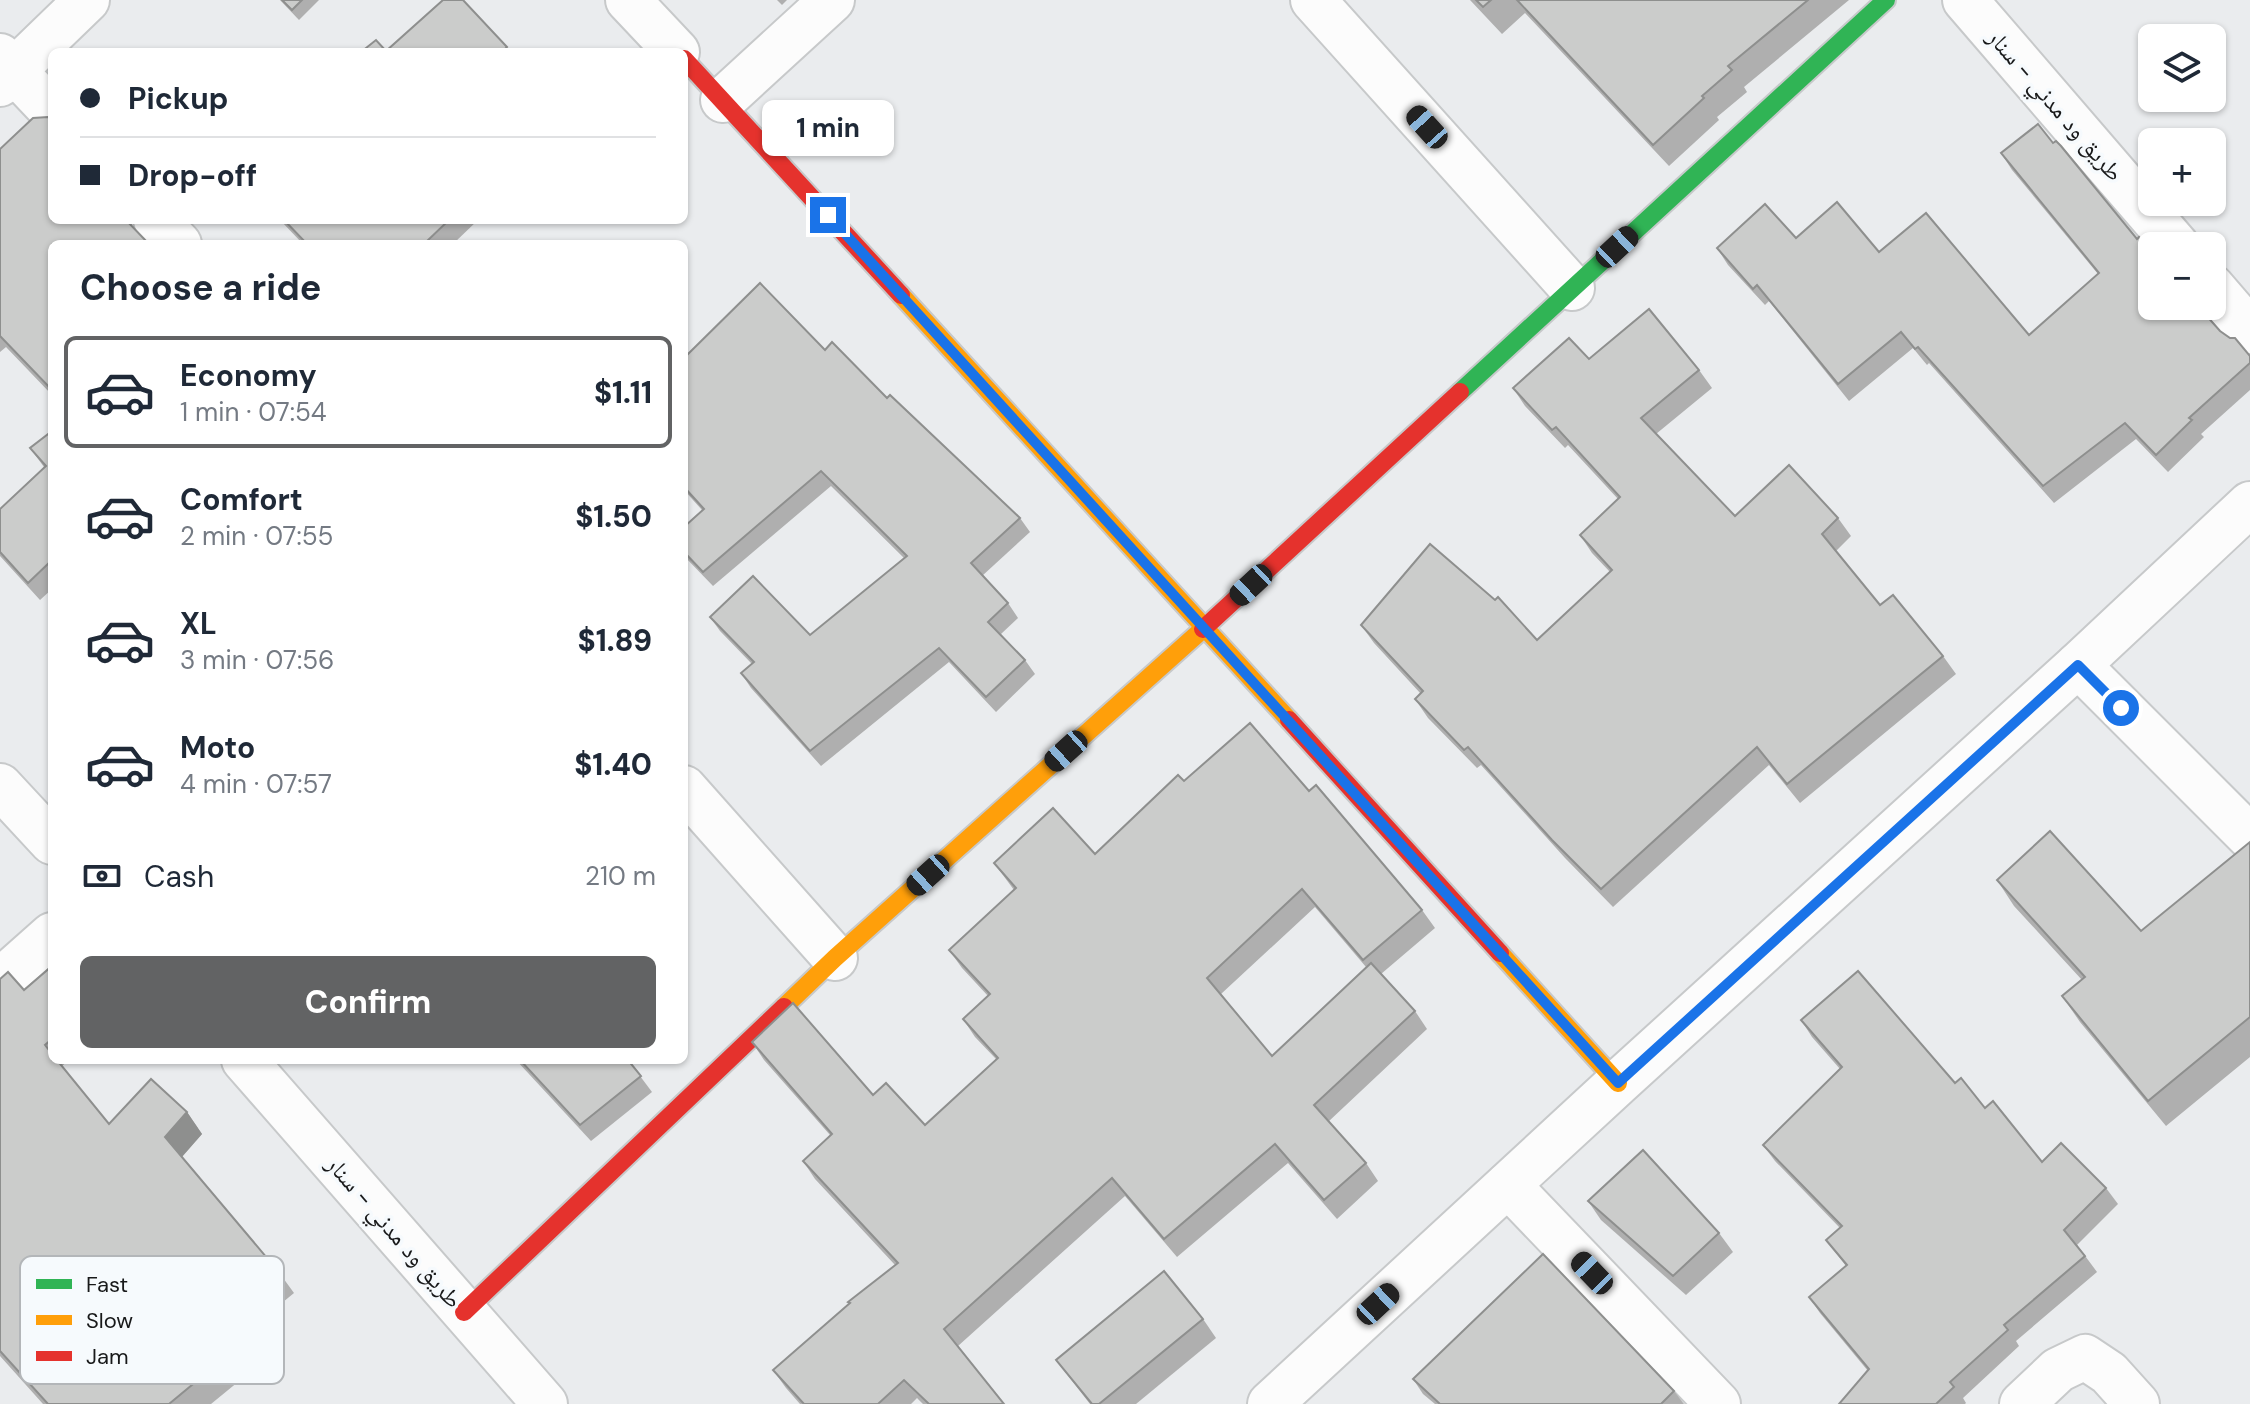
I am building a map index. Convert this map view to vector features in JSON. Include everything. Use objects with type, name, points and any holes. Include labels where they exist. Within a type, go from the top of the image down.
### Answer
[{"type":"street","points":[[48,108],[4,70],[87,0]]},
{"type":"street","points":[[628,0],[673,48]]},
{"type":"street","points":[[723,100],[832,0]]},
{"type":"street","points":[[1313,0],[1572,288]]},
{"type":"street","points":[[464,1312],[835,958],[1205,627],[1886,0]]},
{"type":"street","name":"طريق ود مدني - سنار","points":[[1965,0],[2165,232]]},
{"type":"street","points":[[688,63],[1618,1083]]},
{"type":"street","points":[[160,224],[175,240]]},
{"type":"street","points":[[2226,303],[2250,331]]},
{"type":"street","points":[[1270,1404],[2250,504]]},
{"type":"street","points":[[2078,665],[2250,837]]},
{"type":"street","points":[[0,786],[48,838]]},
{"type":"street","points":[[688,793],[835,958]]},
{"type":"street","points":[[0,981],[48,939]]},
{"type":"street","name":"طريق ود مدني - سنار","points":[[247,1064],[545,1404]]},
{"type":"street","points":[[1508,1185],[1718,1404]]},
{"type":"street","points":[[2022,1404],[2058,1370],[2085,1357],[2109,1373],[2137,1404]]},
{"type":"building","points":[[282,0],[302,0],[292,10]]},
{"type":"building","points":[[443,0],[463,0],[507,47],[506,48],[389,48]]},
{"type":"building","points":[[1476,0],[1491,0],[1483,7]]},
{"type":"building","points":[[1517,0],[1808,0],[1728,66],[1732,70],[1653,145]]},
{"type":"building","points":[[376,40],[383,48],[366,48]]},
{"type":"building","points":[[48,117],[48,224],[130,224],[145,240],[48,240],[48,386],[0,336],[0,149],[33,118]]},
{"type":"building","points":[[2038,124],[2053,143],[2056,141],[2061,146],[2138,238],[2138,320],[2210,320],[2220,331],[2235,338],[2250,356],[2250,363],[2189,418],[2192,420],[2156,455],[2125,423],[2043,486],[1901,332],[1838,384],[1757,285],[1753,289],[1717,248],[1765,204],[1796,238],[1837,202],[1879,252],[1926,213],[2029,335],[2099,273],[2001,153]]},
{"type":"building","points":[[288,224],[445,224],[428,240],[303,240]]},
{"type":"building","points":[[760,283],[825,350],[832,342],[887,398],[890,395],[1020,518],[971,563],[1008,603],[988,622],[1025,660],[986,697],[939,648],[810,751],[741,673],[754,662],[710,617],[753,576],[810,635],[907,556],[821,471],[703,572],[688,556],[688,523],[704,509],[688,491],[688,354]]},
{"type":"building","points":[[1649,309],[1699,370],[1641,418],[1735,516],[1789,465],[1838,518],[1822,534],[1880,605],[1893,595],[1943,656],[1787,784],[1757,747],[1601,889],[1468,747],[1464,750],[1415,699],[1423,691],[1361,625],[1430,544],[1495,600],[1498,597],[1537,640],[1612,570],[1580,535],[1620,497],[1556,427],[1552,430],[1513,388],[1569,338],[1589,359]]},
{"type":"building","points":[[48,434],[48,564],[28,583],[0,552],[0,509],[46,466],[30,448]]},
{"type":"building","points":[[1250,723],[1309,791],[1316,785],[1422,910],[1363,960],[1302,889],[1207,978],[1272,1056],[1371,963],[1415,1011],[1314,1105],[1366,1163],[1324,1200],[1275,1144],[1164,1239],[1112,1178],[944,1329],[1004,1404],[929,1404],[904,1380],[878,1404],[804,1404],[773,1370],[848,1302],[898,1263],[803,1161],[832,1134],[752,1042],[793,1003],[873,1095],[886,1083],[925,1125],[998,1058],[963,1019],[990,994],[949,950],[1016,888],[994,863],[1053,808],[1095,854],[1178,775],[1184,781]]},
{"type":"building","points":[[2050,831],[2141,931],[2250,842],[2250,1017],[2148,1101],[2062,996],[2085,977],[1997,880]]},
{"type":"building","points":[[48,969],[48,1042],[45,1045],[48,1064],[60,1064],[109,1124],[151,1079],[187,1112],[165,1137],[265,1256],[20,1256],[20,1373],[0,1351],[0,979],[8,972],[24,990]]},
{"type":"building","points":[[1858,971],[1955,1083],[1961,1078],[1985,1108],[1993,1101],[2042,1162],[2061,1143],[2106,1188],[2064,1230],[2085,1256],[2004,1325],[2008,1330],[1950,1382],[1954,1387],[1936,1404],[1839,1404],[1869,1369],[1809,1297],[1847,1265],[1826,1240],[1842,1226],[1763,1145],[1842,1067],[1801,1020]]},
{"type":"building","points":[[524,1064],[631,1064],[641,1076],[580,1125]]},
{"type":"building","points":[[1643,1150],[1719,1233],[1673,1276],[1588,1201]]},
{"type":"building","points":[[1543,1254],[1674,1391],[1661,1404],[1440,1404],[1413,1379]]},
{"type":"building","points":[[1164,1271],[1203,1319],[1099,1404],[1092,1404],[1056,1360]]},
{"type":"building","points":[[30,1384],[193,1384],[169,1404],[48,1404]]},
{"type":"traffic: fast","points":[[1460,392],[1886,0]]},
{"type":"traffic: slow","points":[[901,295],[1289,720]]},
{"type":"traffic: slow","points":[[784,1007],[1203,629]]},
{"type":"traffic: slow","points":[[1500,953],[1618,1083]]},
{"type":"traffic: jam","points":[[688,63],[901,295]]},
{"type":"traffic: jam","points":[[1203,629],[1460,392]]},
{"type":"traffic: jam","points":[[1289,720],[1500,953]]},
{"type":"traffic: jam","points":[[464,1312],[784,1007]]},
{"type":"route","points":[[828,215],[1618,1083],[2078,665],[2121,708]]}]
